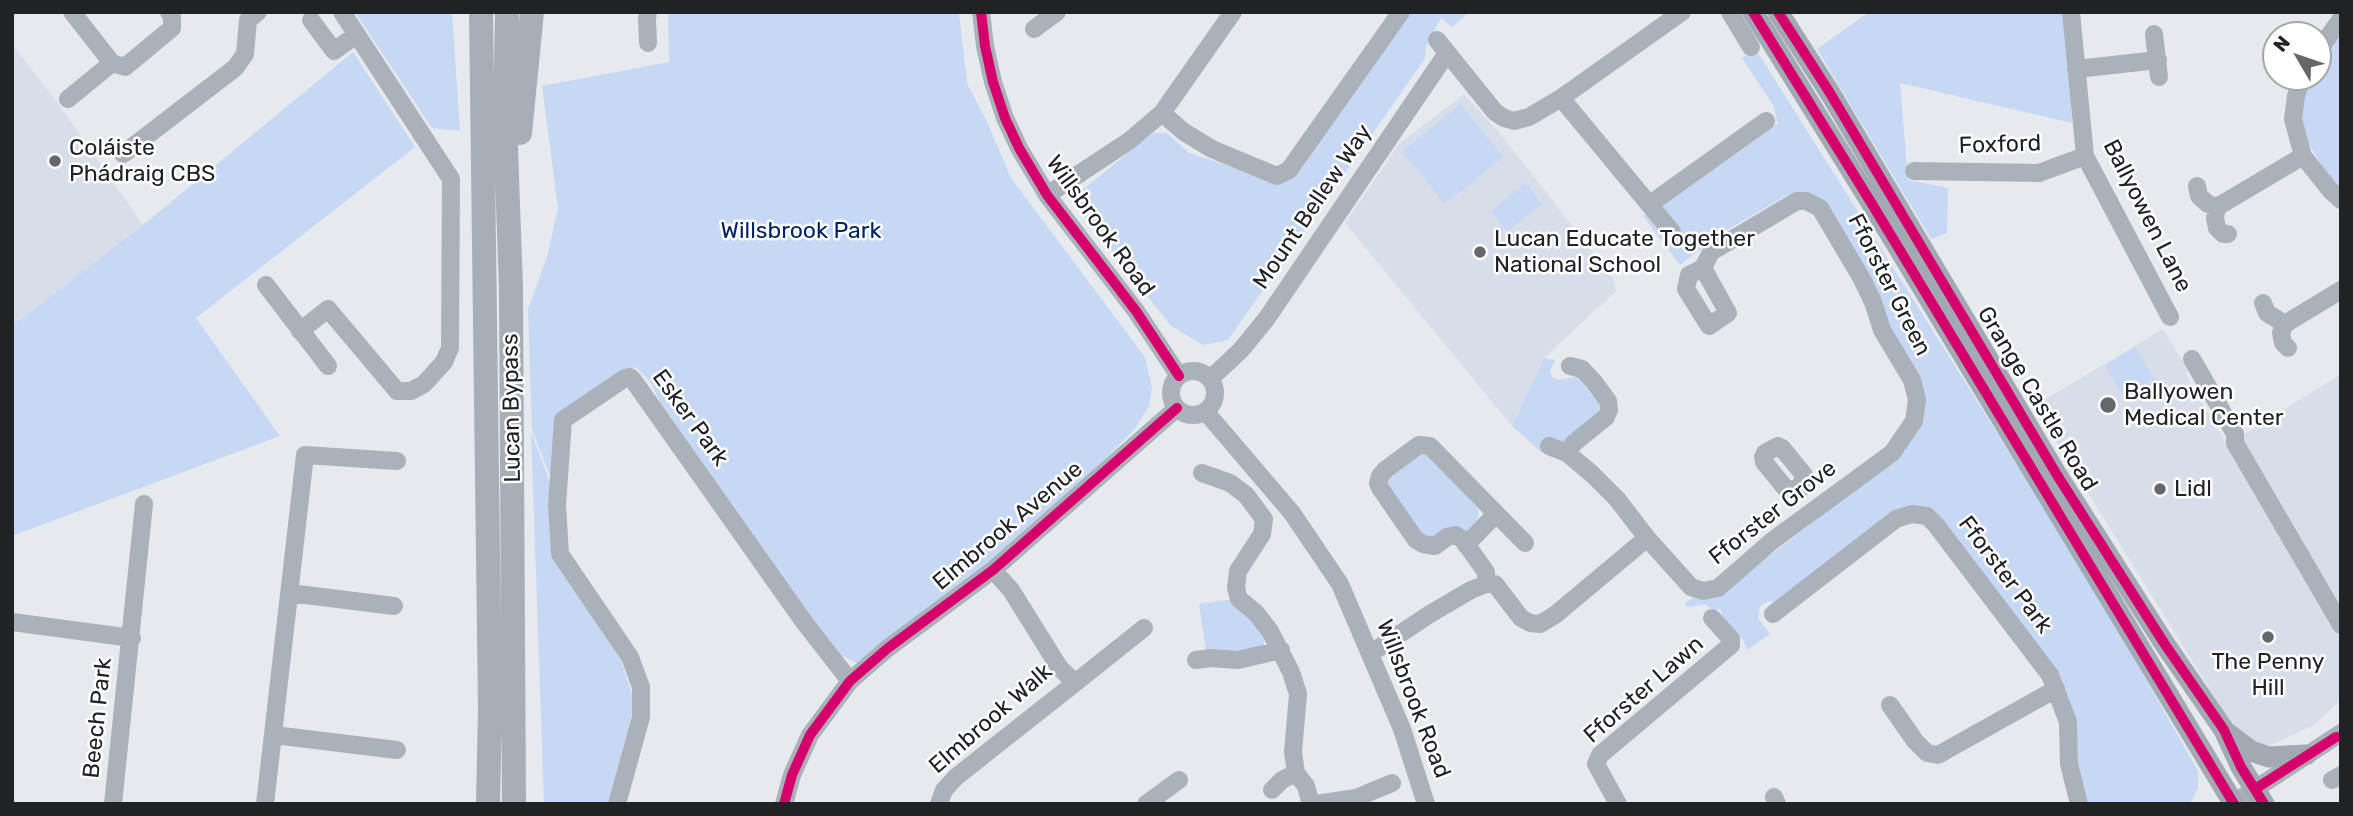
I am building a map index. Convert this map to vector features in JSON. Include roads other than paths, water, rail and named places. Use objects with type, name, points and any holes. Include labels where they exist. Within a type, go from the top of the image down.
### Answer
[{"type":"highway","points":[[468,12],[482,198]]},
{"type":"highway","name":"Lucan Bypass","points":[[481,12],[490,709],[488,804]]},
{"type":"highway","name":"Lucan Bypass","points":[[507,12],[505,121],[511,289],[514,804]]},
{"type":"highway","points":[[511,289],[522,111],[532,12]]},
{"type":"main road","name":"Grange Castle Road","points":[[1753,12],[1872,204],[2233,803]]},
{"type":"main road","name":"Grange Castle Road","points":[[1778,12],[1844,116],[2057,475],[2224,730],[2241,768],[2260,796]]},
{"type":"main road","points":[[2224,730],[2251,751],[2269,757],[2306,755]]},
{"type":"street","points":[[72,12],[112,63],[125,67],[172,28],[172,16],[169,12]]},
{"type":"street","points":[[123,154],[235,68],[245,54],[248,20],[258,12]]},
{"type":"street","points":[[300,331],[328,309],[397,390],[411,391],[424,384],[444,362],[450,348],[451,179],[342,12]]},
{"type":"street","points":[[648,43],[649,12]]},
{"type":"street","name":"Willsbrook Road","points":[[981,12],[990,70],[1005,118],[1019,148],[1047,195],[1136,311],[1179,376]]},
{"type":"street","points":[[1034,29],[1057,12]]},
{"type":"street","points":[[1047,195],[1129,141],[1162,113],[1233,12]]},
{"type":"street","points":[[1162,113],[1184,132],[1212,149],[1277,176],[1289,170],[1401,12]]},
{"type":"street","points":[[1672,232],[1561,99],[1682,12]]},
{"type":"street","points":[[1730,12],[1751,47]]},
{"type":"street","name":"Ballyowen Lane","points":[[2071,12],[2085,156],[2171,317]]},
{"type":"street","points":[[311,20],[334,51],[356,35]]},
{"type":"street","points":[[2076,69],[2158,68],[2154,34]]},
{"type":"street","name":"Mount Bellew Way","points":[[1210,379],[1241,350],[1267,318],[1442,47],[1494,112],[1504,118],[1514,121],[1529,117],[1561,99]]},
{"type":"street","points":[[68,99],[112,63]]},
{"type":"street","points":[[2298,91],[2294,119],[2303,156],[2341,200]]},
{"type":"street","points":[[1650,204],[1766,121]]},
{"type":"street","name":"Foxford","points":[[1914,171],[2039,173],[2085,156]]},
{"type":"street","points":[[2228,234],[2223,234],[2217,228],[2217,207],[2303,156]]},
{"type":"street","points":[[2197,186],[2199,196],[2208,204],[2217,207]]},
{"type":"street","name":"Fforster Green","points":[[1703,268],[1711,252],[1797,201],[1807,201],[1820,208],[1874,302],[1882,330],[1912,380],[1917,400]]},
{"type":"street","points":[[266,285],[328,366]]},
{"type":"street","points":[[2288,348],[2283,343],[2281,333],[2285,324],[2341,290]]},
{"type":"street","points":[[2263,303],[2267,313],[2285,324]]},
{"type":"street","points":[[2192,359],[2235,433],[2235,443],[2341,625]]},
{"type":"street","points":[[1567,453],[1609,410],[1608,401],[1594,382],[1582,369],[1570,366]]},
{"type":"street","points":[[1193,371],[1210,379],[1214,394],[1205,411],[1200,414],[1187,414],[1172,402],[1171,388],[1179,376],[1193,371]]},
{"type":"street","name":"Esker Park","points":[[617,804],[641,717],[641,687],[630,657],[560,554],[557,505],[563,420],[625,378],[630,377],[633,380],[804,622],[856,676]]},
{"type":"street","name":"Fforster Grove","points":[[1549,446],[1567,453],[1592,474],[1617,499],[1647,538],[1691,587],[1703,591],[1718,587],[1772,541],[1892,453],[1914,421],[1917,400]]},
{"type":"street","name":"Elmbrook Avenue","points":[[784,804],[792,775],[810,735],[856,676],[888,648],[993,570],[1177,408]]},
{"type":"street","name":"Willsbrook Road","points":[[1205,411],[1292,513],[1340,584],[1402,729],[1426,804]]},
{"type":"street","points":[[1486,584],[1486,572],[1456,535],[1447,537],[1435,546],[1416,540],[1380,488],[1380,476],[1419,445],[1430,446],[1525,543]]},
{"type":"street","points":[[265,804],[305,455],[397,461]]},
{"type":"street","points":[[1202,473],[1223,480],[1238,489],[1246,495],[1264,519],[1262,534],[1238,572],[1236,588],[1239,599],[1256,613],[1270,631],[1281,650],[1298,694],[1293,752],[1296,774],[1306,786],[1311,804]]},
{"type":"street","points":[[1800,489],[1816,508]]},
{"type":"street","name":"Beech Park","points":[[113,804],[144,504]]},
{"type":"street","points":[[1466,545],[1496,514]]},
{"type":"street","name":"Fforster Park","points":[[1773,614],[1896,519],[1912,514],[1927,516],[1937,525],[2050,675],[2068,722],[2069,764],[2079,804]]},
{"type":"street","points":[[1371,653],[1430,614],[1486,584],[1495,584],[1521,618],[1530,623],[1541,624],[1647,538]]},
{"type":"street","name":"Elmbrook Walk","points":[[939,804],[944,790],[956,777],[1075,683],[1059,667],[1011,590],[993,570]]},
{"type":"street","points":[[289,593],[394,606]]},
{"type":"street","name":"Fforster Lawn","points":[[1618,804],[1596,764],[1600,755],[1731,645],[1731,639],[1712,618]]},
{"type":"street","name":"Beech Park","points":[[12,622],[132,638]]},
{"type":"street","points":[[1075,683],[1144,628]]},
{"type":"street","points":[[1196,660],[1238,660],[1281,650]]},
{"type":"street","points":[[1890,705],[1914,741],[1927,754],[1938,755],[2056,689]]},
{"type":"street","points":[[2233,803],[2260,796],[2306,755],[2341,733]]},
{"type":"street","points":[[274,735],[397,750]]},
{"type":"street","points":[[1272,790],[1282,780],[1296,774]]},
{"type":"street","points":[[1146,804],[1180,780]]},
{"type":"street","points":[[1316,804],[1356,798],[1392,783]]},
{"type":"place","name":"Coláiste Phádraig CBS","points":[[55,161]]},
{"type":"place","name":"Lucan Educate Together National School","points":[[1480,252]]},
{"type":"place","name":"Ballyowen Medical Center","points":[[2108,405]]},
{"type":"place","name":"Lidl","points":[[2160,489]]},
{"type":"place","name":"The Penny Hill","points":[[2268,637]]},
{"type":"park label","name":"Willsbrook Park","points":[[801,231]]}]
